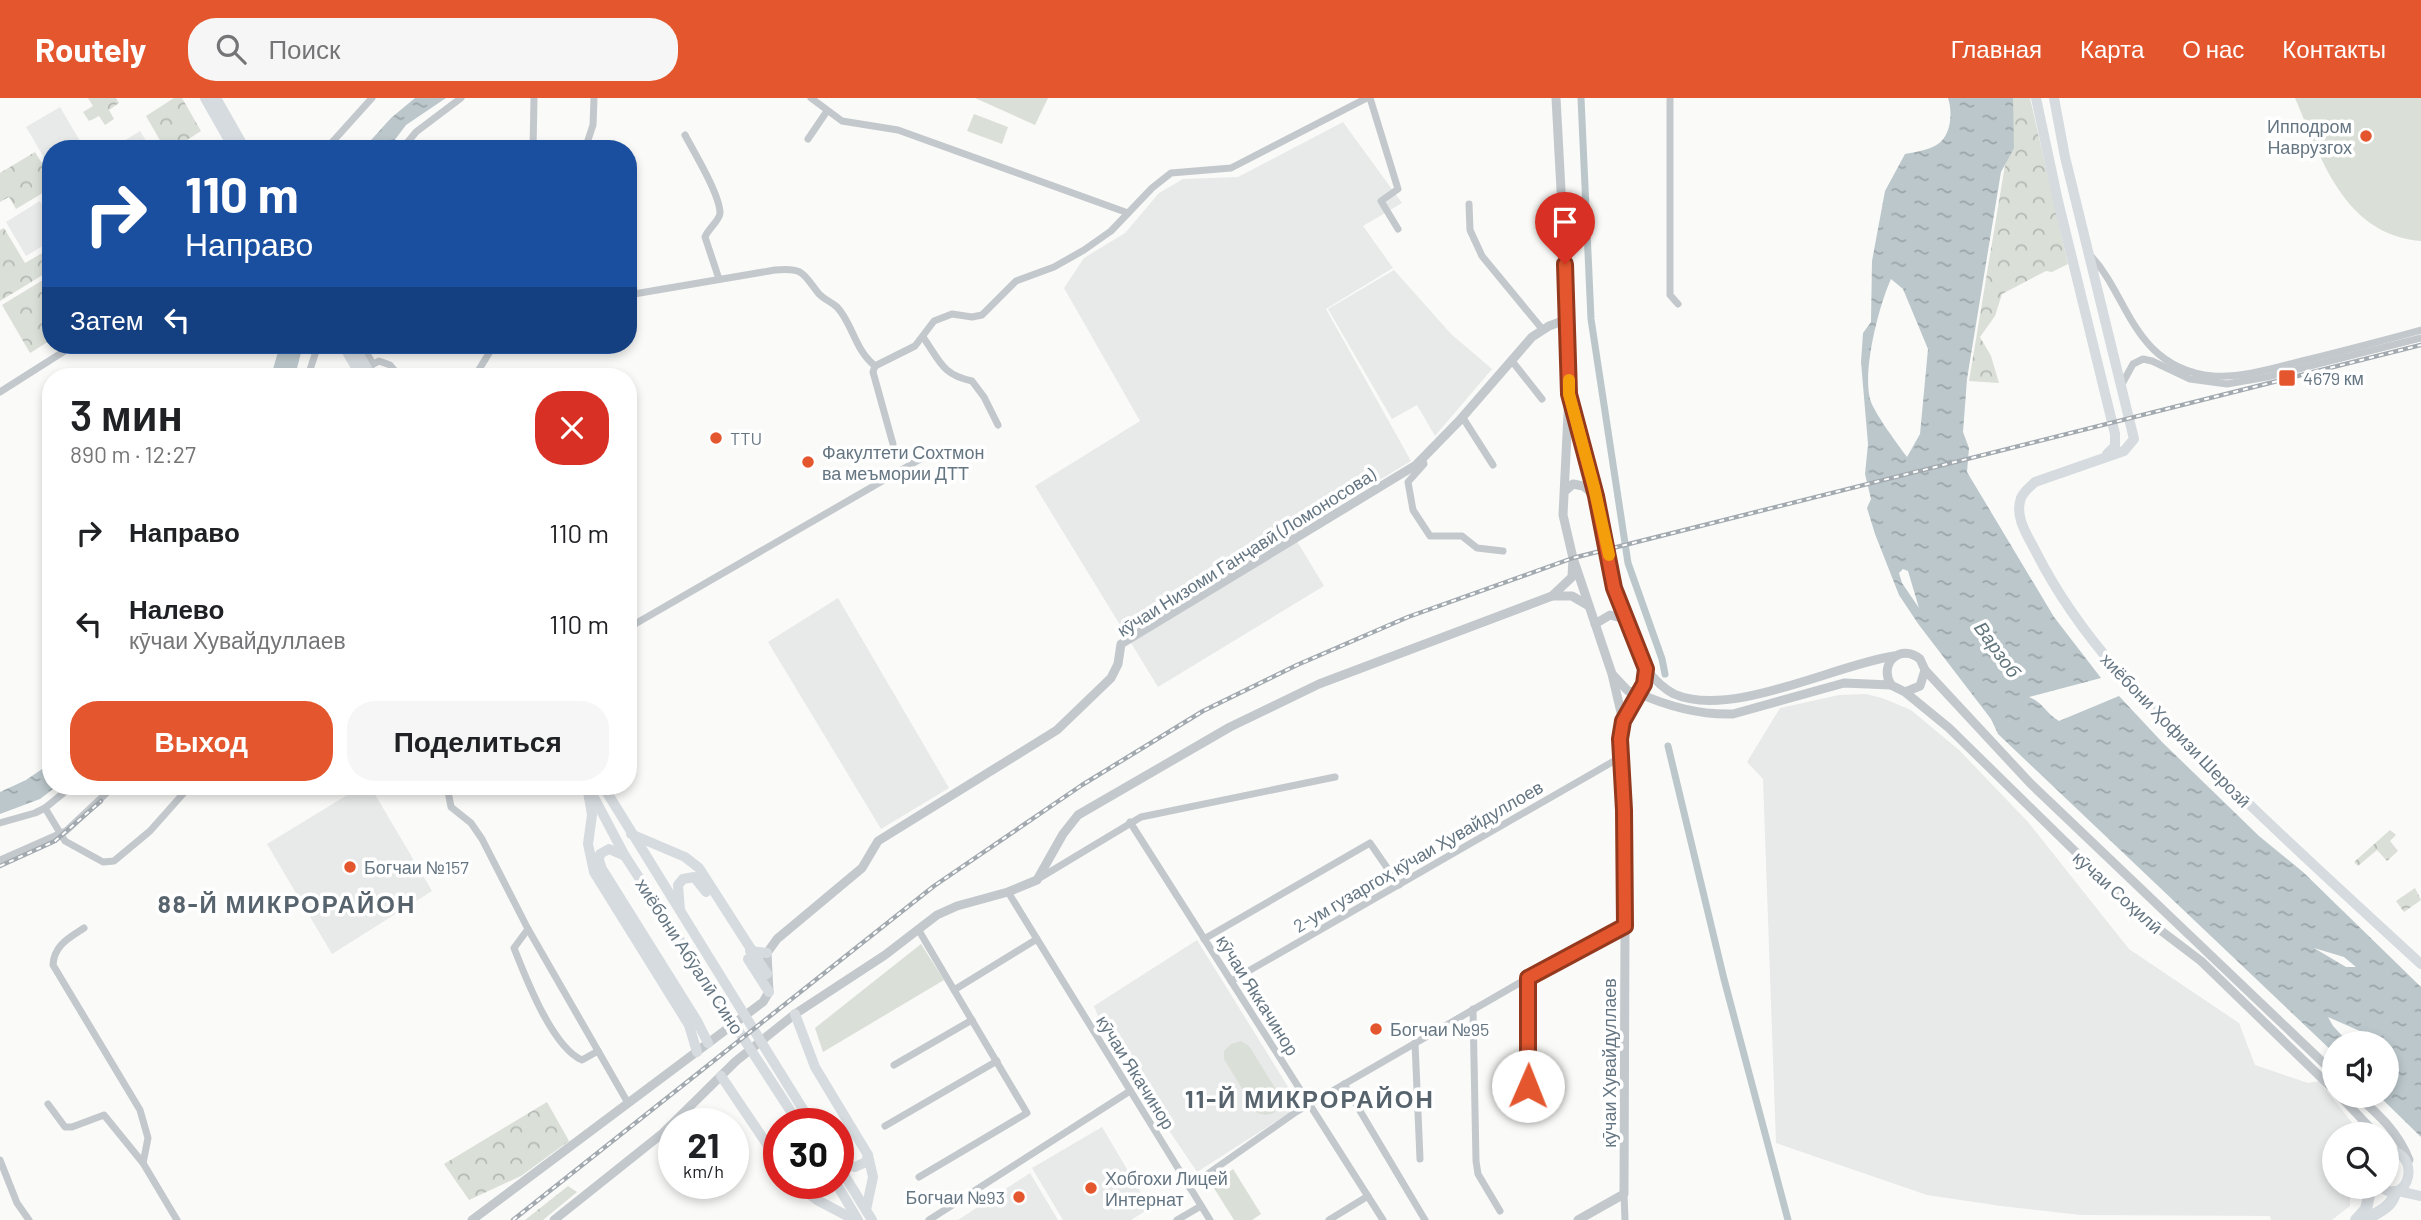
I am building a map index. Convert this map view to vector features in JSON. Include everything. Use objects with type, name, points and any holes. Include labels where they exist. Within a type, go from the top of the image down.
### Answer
[{"type":"highway","points":[[2356,1220],[2366,1209],[2368,1199]]},
{"type":"highway","points":[[2364,1220],[2387,1207],[2394,1199]]},
{"type":"main road","points":[[205,98],[229,140]]},
{"type":"main road","points":[[216,98],[240,140]]},
{"type":"main road","points":[[2036,98],[2070,254],[2115,434],[2113,449],[2104,456]]},
{"type":"main road","name":"хиёбони Ҳофизи Шерозӣ","points":[[2054,98],[2134,439],[2124,451],[2035,482],[2022,498],[2020,517],[2024,530],[2062,596],[2107,661],[2269,824],[2421,964]]},
{"type":"main road","points":[[2070,254],[2088,251]]},
{"type":"main road","points":[[589,795],[592,815],[588,844],[594,872],[689,1025],[697,1052]]},
{"type":"main road","name":"хиёбони Абӯалӣ Сино","points":[[592,795],[625,856],[789,1108]]},
{"type":"main road","name":"хиёбони Абӯалӣ Сино","points":[[608,795],[802,1108]]},
{"type":"main road","points":[[631,834],[685,857],[699,868],[767,974]]},
{"type":"main road","points":[[625,856],[608,849],[600,854],[602,869],[697,1021],[712,1040]]},
{"type":"main road","points":[[681,913],[678,885],[683,878],[694,877],[766,997]]},
{"type":"main road","points":[[750,951],[767,953]]},
{"type":"main road","points":[[795,1014],[815,1067],[868,1155],[873,1177],[869,1215]]},
{"type":"main road","points":[[721,1076],[763,1138]]},
{"type":"main road","points":[[2399,1153],[2409,1160],[2417,1174],[2399,1190]]},
{"type":"main road","points":[[854,1167],[866,1162],[868,1155]]},
{"type":"main road","points":[[854,1190],[869,1215]]},
{"type":"main road","points":[[2399,1191],[2421,1196]]},
{"type":"main road","points":[[820,1199],[857,1220]]},
{"type":"main road","points":[[845,1199],[857,1220]]},
{"type":"street","points":[[334,140],[373,98]]},
{"type":"street","points":[[409,140],[461,98]]},
{"type":"street","points":[[533,140],[534,98]]},
{"type":"street","points":[[588,140],[593,125],[594,98]]},
{"type":"street","points":[[811,98],[827,111],[852,123],[898,130],[1128,213]]},
{"type":"street","points":[[893,444],[873,372],[875,366],[915,346],[928,327],[943,317],[982,315],[1016,281],[1054,267],[1076,255],[1111,231],[1152,188],[1171,173],[1231,169],[1369,98],[1398,189],[1381,201],[1398,229]]},
{"type":"street","name":"кӯчаи Хувайдуллаев","points":[[1556,98],[1568,319],[1569,394],[1563,515],[1573,558],[1612,674],[1623,721]]},
{"type":"street","points":[[1670,98],[1670,295],[1678,304]]},
{"type":"street","points":[[808,139],[827,111]]},
{"type":"street","points":[[685,135],[709,181],[720,211],[720,217],[705,237],[719,279]]},
{"type":"street","points":[[1469,204],[1470,230],[1482,256],[1543,330]]},
{"type":"street","points":[[2088,251],[2101,268],[2135,329],[2154,350],[2179,368],[2200,374],[2224,376],[2315,361],[2416,337],[2421,330]]},
{"type":"street","points":[[637,293],[775,270],[790,268],[800,271],[808,276],[820,295],[837,307],[864,357],[875,366]]},
{"type":"street","name":"кӯчаи Низоми Ганҷавӣ (Ломоносова)","points":[[767,953],[777,939],[862,868],[878,841],[1057,730],[1111,678],[1118,664],[1121,644],[1416,465],[1463,418],[1532,337],[1568,319]]},
{"type":"street","points":[[923,337],[947,372],[956,378],[972,381],[984,397],[998,425]]},
{"type":"street","points":[[0,392],[60,354]]},
{"type":"street","points":[[367,354],[373,364]]},
{"type":"street","points":[[2121,384],[2133,364],[2143,359],[2184,377],[2212,384],[2251,380],[2315,361]]},
{"type":"street","points":[[1512,361],[1542,399]]},
{"type":"street","points":[[366,368],[385,362],[394,368]]},
{"type":"street","name":"кӯчаи Хувайдуллаев","points":[[1569,394],[1596,496],[1614,588],[1646,669],[1644,684],[1623,721],[1620,739],[1625,926],[1624,1194]]},
{"type":"street","points":[[1463,418],[1493,466]]},
{"type":"street","points":[[637,623],[929,454]]},
{"type":"street","points":[[1422,459],[1424,464],[1408,482],[1409,496],[1413,510],[1430,536],[1462,536],[1477,548],[1503,551]]},
{"type":"street","points":[[1564,491],[1573,484],[1583,485],[1596,496]]},
{"type":"street","points":[[1552,596],[1572,577],[1573,558]]},
{"type":"street","points":[[1037,880],[1063,834],[1078,815],[1230,727],[1319,684],[1552,596],[1572,596],[1589,606]]},
{"type":"street","points":[[1595,624],[1610,615],[1625,619]]},
{"type":"street","name":"кӯчаи Соҳилӣ","points":[[1894,656],[1902,653],[1914,654],[1920,659],[1925,670],[2030,783],[2322,1062]]},
{"type":"street","points":[[1646,669],[1658,685],[1674,694],[1687,698],[1723,701],[1894,656]]},
{"type":"street","points":[[1891,685],[1886,670],[1894,656]]},
{"type":"street","points":[[1905,692],[1920,685],[1925,670]]},
{"type":"street","points":[[1612,674],[1628,691],[1637,693]]},
{"type":"street","name":"кӯчаи Соҳилӣ","points":[[1637,693],[1660,703],[1720,715],[1733,715],[1844,683],[1891,685],[1905,692],[1949,728],[2140,914],[2201,961],[2322,1078]]},
{"type":"street","name":"2-ум гузаргоҳ кӯчаи Ҳувайдуллоев","points":[[1231,981],[1621,757]]},
{"type":"street","points":[[554,1220],[663,1133],[736,1061],[795,1014],[885,955],[937,915],[1037,880],[1141,817],[1335,777]]},
{"type":"street","points":[[2018,796],[2030,783]]},
{"type":"street","points":[[0,823],[35,813],[61,795]]},
{"type":"street","points":[[0,860],[66,831],[105,795]]},
{"type":"street","points":[[45,808],[65,841],[103,862],[114,861],[150,831],[182,795]]},
{"type":"street","points":[[449,795],[451,807],[475,827],[528,929],[628,1103]]},
{"type":"street","name":"кӯчаи Яккачинор","points":[[1130,822],[1383,1220]]},
{"type":"street","points":[[1204,939],[1370,843],[1399,885]]},
{"type":"street","name":"кӯчаи Якачинор","points":[[1008,892],[1210,1220]]},
{"type":"street","points":[[1189,1187],[1309,1104],[1528,978],[1625,926]]},
{"type":"street","points":[[84,928],[58,946],[53,956],[53,965],[140,1110],[148,1138],[143,1163]]},
{"type":"street","points":[[528,929],[514,948],[536,1002],[570,1055],[582,1060],[598,1051]]},
{"type":"street","points":[[918,929],[1027,1112],[919,1177]]},
{"type":"street","points":[[954,990],[1037,939]]},
{"type":"street","points":[[472,1220],[697,1052],[766,997],[767,953]]},
{"type":"street","points":[[1528,978],[1528,1086]]},
{"type":"street","points":[[1473,1009],[1476,1161],[1478,1174],[1500,1211]]},
{"type":"street","points":[[894,1065],[972,1020]]},
{"type":"street","points":[[1415,1043],[1420,1159]]},
{"type":"street","points":[[884,1126],[997,1061]]},
{"type":"street","points":[[1344,1084],[1425,1220]]},
{"type":"street","points":[[934,1219],[1130,1091]]},
{"type":"street","points":[[48,1104],[65,1127],[104,1115],[143,1163],[177,1220]]},
{"type":"street","points":[[2351,1108],[2365,1122]]},
{"type":"street","points":[[2371,1108],[2391,1127],[2409,1160]]},
{"type":"street","points":[[0,1160],[17,1203],[29,1220]]},
{"type":"street","points":[[1578,1220],[1624,1194],[1625,1220]]},
{"type":"street","points":[[1329,1220],[1368,1196]]},
{"type":"street","points":[[1177,1220],[1201,1206]]},
{"type":"shaded area","points":[[60,107],[79,140],[42,140],[42,154],[26,127]]},
{"type":"shaded area","points":[[1343,122],[1402,203],[1363,226],[1393,268],[1326,309],[1411,461],[1292,533],[1324,586],[1158,687],[1035,486],[1140,421],[1064,288],[1084,258],[1125,233],[1159,193],[1183,179],[1238,177]]},
{"type":"shaded area","points":[[140,131],[146,140],[126,140]]},
{"type":"shaded area","points":[[40,201],[42,246],[26,256],[6,222]]},
{"type":"shaded area","points":[[1394,270],[1451,334],[1492,369],[1435,436],[1417,405],[1392,419],[1328,309]]},
{"type":"shaded area","points":[[838,598],[949,788],[881,829],[768,642]]},
{"type":"shaded area","points":[[1866,694],[1911,710],[1959,750],[2028,822],[2129,949],[2239,1023],[2255,1065],[2308,1083],[2319,1081],[2322,1085],[2322,1108],[2340,1108],[2351,1122],[2322,1122],[2322,1199],[2350,1199],[2350,1206],[2332,1220],[2271,1220],[2270,1216],[2081,1215],[1927,1195],[1776,1143],[1763,779],[1747,762],[1780,708],[1839,695]]},
{"type":"shaded area","name":"Богчаи №157","points":[[347,795],[375,795],[432,891],[332,954],[267,844]]},
{"type":"shaded area","points":[[1197,940],[1300,1106],[1197,1172],[1106,1037],[1094,1006]]},
{"type":"shaded area","name":"Хобгохи Лицей Интернат","points":[[1102,1127],[1150,1208],[1131,1220],[1063,1220],[1032,1168]]},
{"type":"shaded area","name":"Богчаи №93","points":[[1030,1173],[1058,1220],[958,1220]]},
{"type":"green space","points":[[88,98],[116,98],[119,103],[109,110],[114,119],[105,125],[99,116],[89,121],[83,112],[93,106]]},
{"type":"green space","points":[[174,98],[182,98],[201,131],[187,140],[160,140],[146,116]]},
{"type":"green space","points":[[975,98],[1048,98],[1035,125]]},
{"type":"green space","points":[[2008,98],[2030,98],[2068,264],[2052,272],[2046,271],[2002,294],[1995,316],[1980,337],[1991,356],[1999,383],[1969,381],[2009,141]]},
{"type":"green space","name":"Ипподром Наврузгох","points":[[2295,98],[2421,98],[2421,241],[2395,236],[2372,225],[2354,209],[2326,168]]},
{"type":"green space","points":[[974,114],[1008,127],[1002,144],[967,131]]},
{"type":"green space","points":[[35,152],[42,163],[42,193],[16,209],[9,197],[0,202],[0,173]]},
{"type":"green space","points":[[4,228],[25,263],[42,253],[42,275],[0,301],[0,230]]},
{"type":"green space","points":[[42,281],[42,346],[30,353],[2,305]]},
{"type":"green space","points":[[2390,830],[2396,835],[2390,841],[2398,851],[2387,861],[2377,850],[2358,866],[2354,862]]},
{"type":"green space","points":[[2415,888],[2421,900],[2404,912],[2396,901]]},
{"type":"green space","points":[[921,944],[944,980],[823,1052],[815,1028]]},
{"type":"green space","points":[[1241,1041],[1249,1046],[1282,1099],[1274,1113],[1257,1113],[1224,1059],[1224,1051],[1231,1044]]},
{"type":"green space","points":[[547,1102],[569,1141],[521,1176],[469,1200],[444,1164]]},
{"type":"green space","points":[[1233,1169],[1261,1214],[1252,1220],[1234,1220],[1212,1185]]},
{"type":"green space","points":[[568,1186],[577,1192],[543,1220],[525,1220]]},
{"type":"water","points":[[415,98],[446,98],[406,125],[395,140],[371,140],[391,118]]},
{"type":"water","name":"Варзоб","points":[[1948,98],[2013,98],[2014,148],[2001,172],[1967,379],[1963,432],[1969,448],[1967,472],[2054,617],[2101,678],[2029,697],[2059,721],[2119,696],[2162,742],[2259,836],[2303,872],[2421,987],[2421,1137],[2391,1108],[2399,1108],[2399,1031],[2360,1031],[2328,1017],[2338,1031],[2322,1031],[2322,1042],[1998,734],[1991,719],[1899,595],[1867,508],[1871,499],[1865,474],[1868,444],[1861,362],[1863,333],[1871,322],[1872,261],[1885,191],[1905,154],[1938,144],[1946,135],[1950,117]],"holes":[[[1891,279],[1903,289],[1928,349],[1920,434],[1907,457],[1877,414],[1868,390],[1873,340],[1881,305]],[[1903,569],[1908,571],[1919,608],[1902,583],[1899,573]],[[2314,948],[2344,957],[2356,967],[2346,967]]]},
{"type":"water","points":[[277,354],[301,354],[297,368],[273,368]]},
{"type":"water","points":[[42,769],[42,795],[45,795],[0,814],[0,792]]},
{"type":"waterway","points":[[1581,98],[1591,319],[1628,563],[1665,674]]},
{"type":"waterway","points":[[1668,746],[1724,979],[1788,1220]]},
{"type":"railway","points":[[513,1220],[934,886],[1082,785],[1203,711],[1297,665],[1408,617],[1573,558],[2421,345]]},
{"type":"railway","points":[[0,866],[55,841],[101,801]]},
{"type":"slow traffic","points":[[1569,380],[1569,394],[1609,555]]},
{"type":"place","name":"Ипподром Наврузгох","points":[[2366,136]]},
{"type":"place","name":"4679 км","points":[[2287,378]]},
{"type":"place","name":"TTU","points":[[716,438]]},
{"type":"place","name":"Факултети Сохтмон ва меъмории ДТТ","points":[[808,462]]},
{"type":"place","name":"Богчаи №157","points":[[350,867]]},
{"type":"place","name":"Богчаи №95","points":[[1376,1029]]},
{"type":"place","name":"Хобгохи Лицей Интернат","points":[[1091,1188]]},
{"type":"place","name":"Богчаи №93","points":[[1019,1197]]},
{"type":"district","name":"88-Й МИКРОРАЙОН","points":[[287,903]]},
{"type":"district","name":"11-Й МИКРОРАЙОН","points":[[1310,1098]]},
{"type":"route","points":[[1528,1086],[1528,978],[1625,926],[1624,810],[1620,739],[1623,721],[1646,678],[1646,669],[1614,588],[1604,527],[1569,394],[1565,264]]}]
